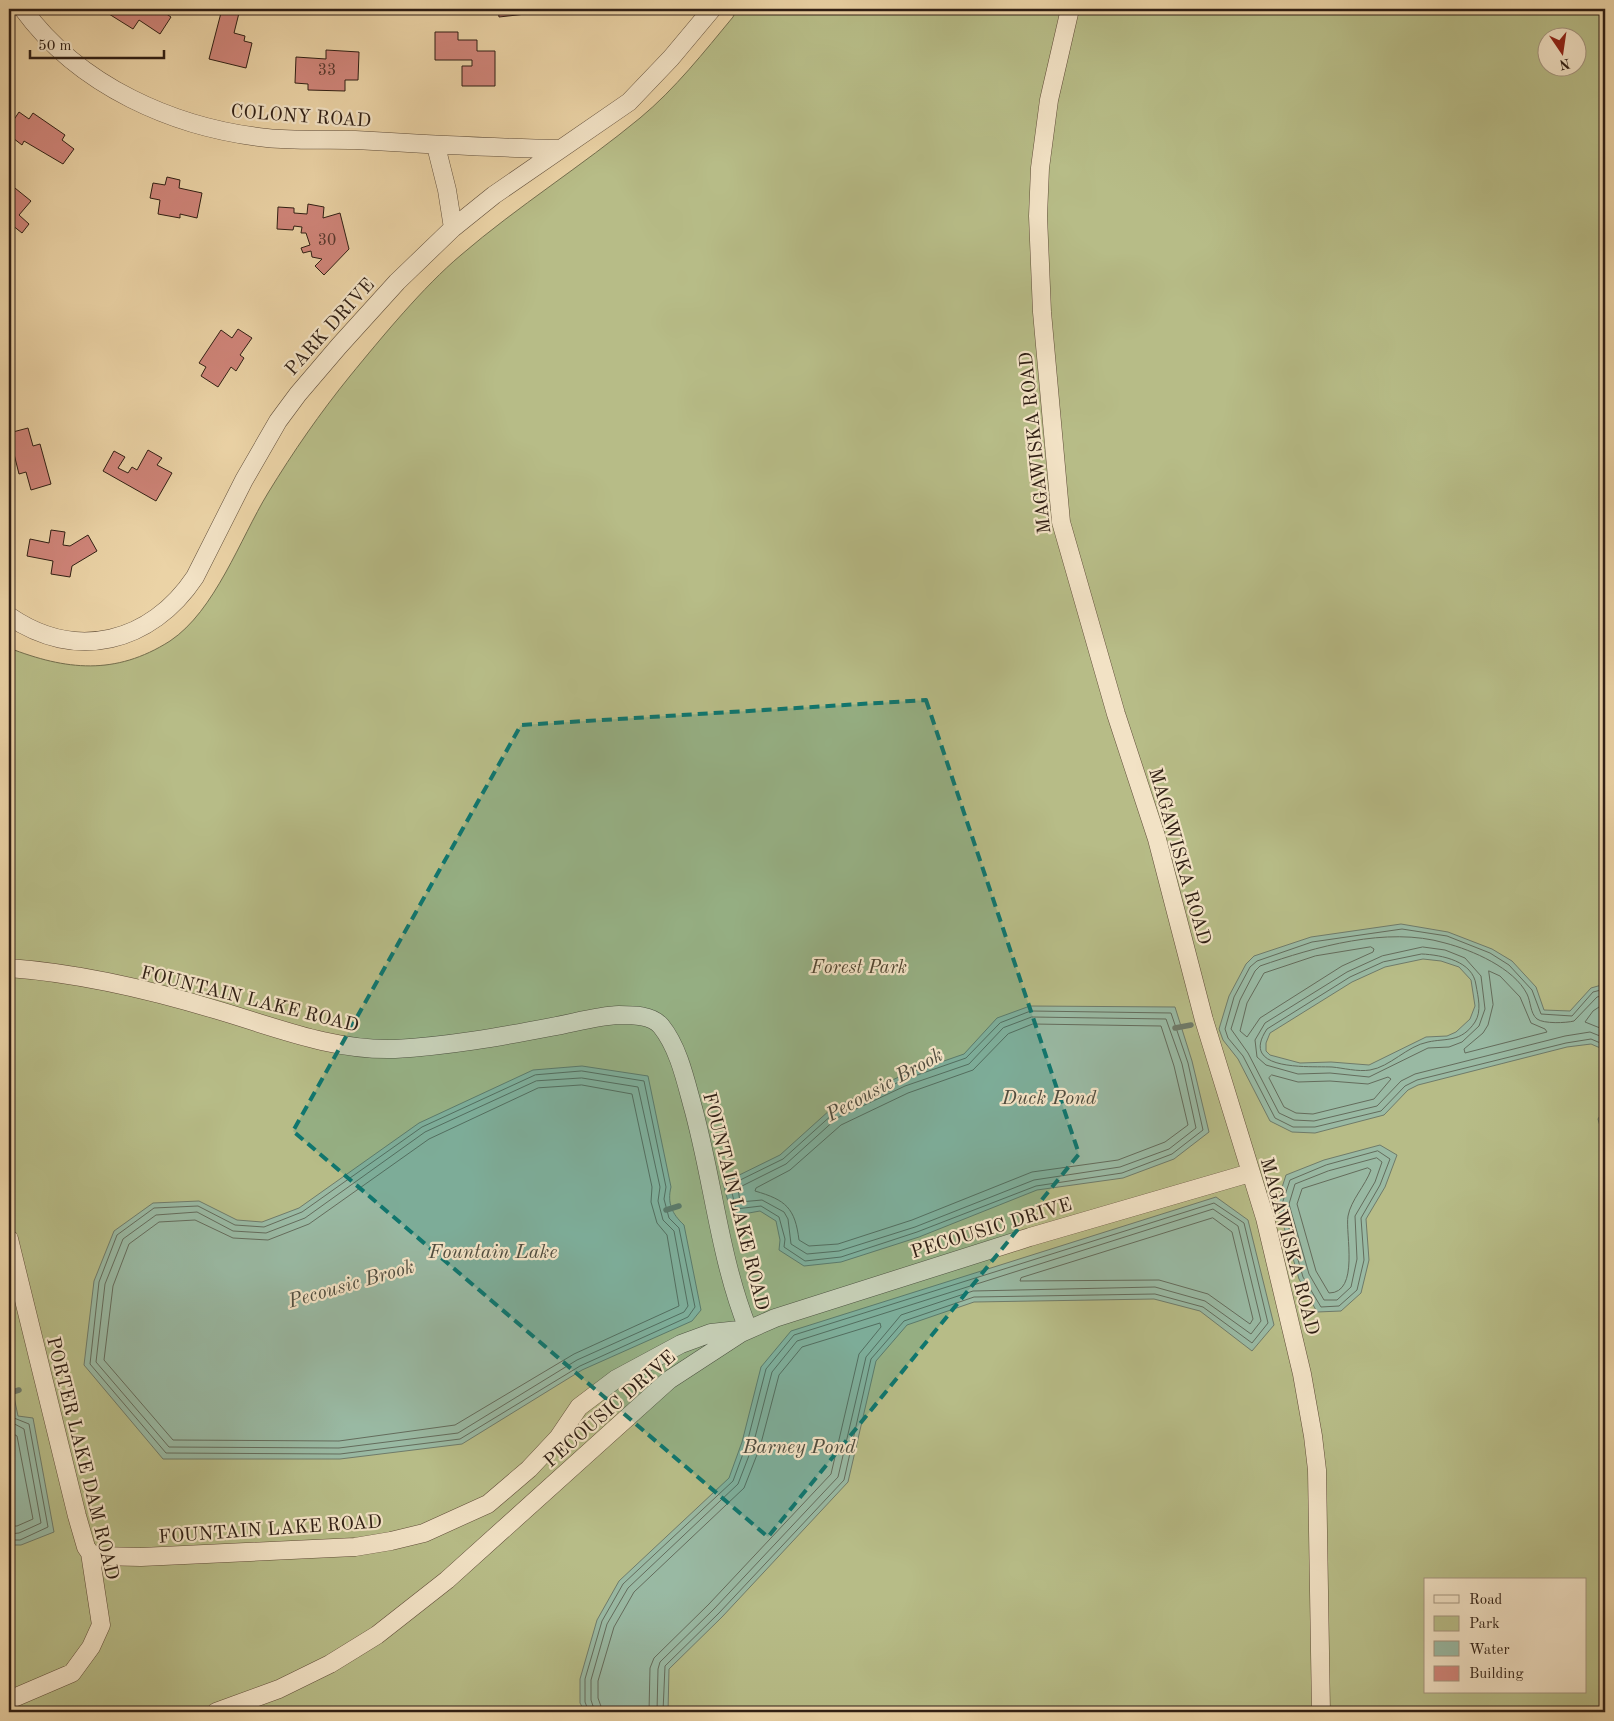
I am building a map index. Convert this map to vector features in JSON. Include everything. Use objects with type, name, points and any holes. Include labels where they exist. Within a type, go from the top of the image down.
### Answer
[{"type":"street","name":"COLONY ROAD","points":[[23,9],[45,36],[90,75],[144,104],[182,120],[224,131],[269,138],[559,150]]},
{"type":"street","name":"PARK DRIVE","points":[[9,616],[33,630],[75,641],[98,640],[123,635],[150,624],[164,614],[195,577],[248,472],[298,394],[397,282],[453,228],[494,195],[629,102],[671,58],[712,9]]},
{"type":"street","name":"MAGAWISKA ROAD","points":[[1070,9],[1049,100],[1040,168],[1038,216],[1042,312],[1061,522],[1116,714],[1157,839],[1204,1020],[1243,1142],[1250,1173],[1267,1227],[1302,1374],[1317,1470],[1320,1558],[1321,1712]]},
{"type":"street","points":[[436,146],[447,190],[453,228]]},
{"type":"street","name":"FOUNTAIN LAKE ROAD","points":[[9,968],[60,974],[175,998],[324,1042],[362,1048],[407,1048],[459,1043],[602,1017],[634,1016],[656,1021],[666,1033],[677,1055],[688,1087],[702,1138],[737,1302],[748,1329],[711,1333],[681,1344],[616,1379],[580,1407],[558,1438],[529,1469],[488,1504],[424,1533],[391,1541],[338,1548],[158,1557],[98,1556],[90,1554]]},
{"type":"street","name":"PECOUSIC DRIVE","points":[[216,1712],[279,1689],[322,1668],[355,1650],[392,1624],[447,1580],[669,1380],[748,1329],[782,1316],[1030,1237],[1250,1173]]},
{"type":"street","name":"PORTER LAKE DAM ROAD","points":[[9,1239],[77,1516],[86,1547],[90,1554],[101,1625],[91,1647],[72,1673],[9,1700]]},
{"type":"highlighted area","points":[[926,700],[1079,1154],[768,1537],[293,1131],[521,725]]},
{"type":"green space","name":"Forest Park","points":[[737,9],[1605,9],[1605,1712],[9,1712],[9,648],[50,661],[70,665],[110,664],[130,660],[150,652],[170,641],[186,628],[213,593],[268,493],[307,433],[350,376],[403,313],[461,255],[527,203],[618,136],[665,95],[689,70],[733,17]]},
{"type":"water","points":[[1401,924],[1448,932],[1492,949],[1512,961],[1536,987],[1544,1010],[1570,1011],[1591,988],[1605,984],[1605,1050],[1591,1044],[1567,1047],[1418,1085],[1408,1090],[1384,1115],[1315,1133],[1292,1132],[1270,1121],[1238,1059],[1223,1040],[1219,1029],[1229,996],[1246,964],[1254,956],[1311,937]],"holes":[[[1423,959],[1441,961],[1459,967],[1471,980],[1475,1006],[1470,1019],[1456,1032],[1447,1036],[1426,1037],[1369,1065],[1331,1062],[1300,1063],[1270,1055],[1266,1051],[1266,1043],[1270,1033],[1352,982],[1385,967]]]},
{"type":"water","name":"Duck Pond","points":[[1030,1006],[1175,1007],[1192,1061],[1209,1132],[1174,1159],[1123,1178],[1037,1190],[919,1237],[841,1262],[804,1266],[779,1250],[780,1240],[776,1221],[760,1211],[732,1216],[723,1183],[780,1155],[831,1109],[901,1076],[964,1054],[997,1018]]},
{"type":"water","name":"Fountain Lake","points":[[582,1066],[648,1076],[671,1187],[670,1203],[676,1217],[684,1225],[701,1310],[692,1321],[582,1370],[462,1444],[340,1459],[163,1459],[84,1365],[94,1281],[114,1231],[153,1203],[199,1201],[237,1220],[262,1222],[299,1208],[419,1123],[533,1070]]},
{"type":"water","points":[[1605,1107],[1605,1144],[1598,1119]]},
{"type":"water","points":[[1380,1145],[1397,1155],[1385,1187],[1366,1219],[1369,1260],[1361,1293],[1341,1311],[1317,1312],[1299,1279],[1277,1203],[1286,1175],[1324,1160]]},
{"type":"water","name":"Barney Pond","points":[[1216,1197],[1248,1220],[1274,1325],[1252,1351],[1200,1311],[1154,1299],[974,1302],[907,1325],[876,1361],[848,1482],[722,1617],[669,1669],[668,1712],[585,1712],[580,1703],[580,1679],[597,1620],[619,1581],[729,1478],[742,1442],[761,1367],[791,1331]]},
{"type":"water","points":[[9,1373],[18,1416],[33,1418],[54,1532],[21,1545],[9,1545]]},
{"type":"building","points":[[112,9],[159,9],[171,17],[160,34],[139,20],[133,29],[109,14]]},
{"type":"building","points":[[222,9],[240,9],[234,33],[245,36],[244,41],[252,43],[246,68],[209,59]]},
{"type":"building","points":[[498,9],[525,9],[526,14],[499,17]]},
{"type":"building","points":[[435,32],[458,32],[458,40],[477,40],[477,51],[495,51],[495,86],[462,86],[462,66],[472,66],[472,60],[435,60]]},
{"type":"building","points":[[326,50],[359,52],[358,80],[345,80],[345,91],[308,90],[308,84],[295,83],[296,57],[326,59]]},
{"type":"building","points":[[19,112],[29,119],[33,113],[65,135],[62,140],[74,149],[63,164],[24,141],[22,145],[9,135],[9,127]]},
{"type":"building","points":[[167,177],[180,180],[179,188],[202,193],[197,218],[180,214],[180,218],[158,214],[160,200],[150,198],[153,183],[165,185]]},
{"type":"building","points":[[10,184],[31,201],[19,215],[29,224],[22,233],[12,225],[9,228]]},
{"type":"building","points":[[308,204],[324,207],[323,218],[340,213],[349,249],[324,275],[315,266],[322,259],[312,257],[311,251],[303,253],[301,248],[310,245],[306,233],[301,233],[302,227],[294,226],[293,230],[277,229],[278,207],[294,208],[294,213],[307,214]]},
{"type":"building","points":[[238,329],[252,338],[240,355],[244,358],[236,371],[231,367],[218,387],[201,376],[206,367],[199,363],[221,330],[232,338]]},
{"type":"building","points":[[28,428],[33,446],[40,444],[51,484],[31,490],[26,472],[19,474],[13,450],[9,451],[9,433]]},
{"type":"building","points":[[148,450],[162,458],[157,465],[172,473],[156,501],[103,471],[114,451],[125,457],[118,468],[128,473],[132,467],[137,470]]},
{"type":"building","points":[[51,530],[65,532],[63,545],[70,546],[88,535],[97,551],[72,566],[70,577],[51,574],[53,561],[27,556],[30,539],[49,543]]},
{"type":"waterway","name":"Pecousic Brook","points":[[1175,1028],[1191,1025]]},
{"type":"waterway","name":"Pecousic Brook","points":[[666,1210],[679,1206]]},
{"type":"waterway","name":"Pecousic Brook","points":[[9,1393],[19,1390]]}]
